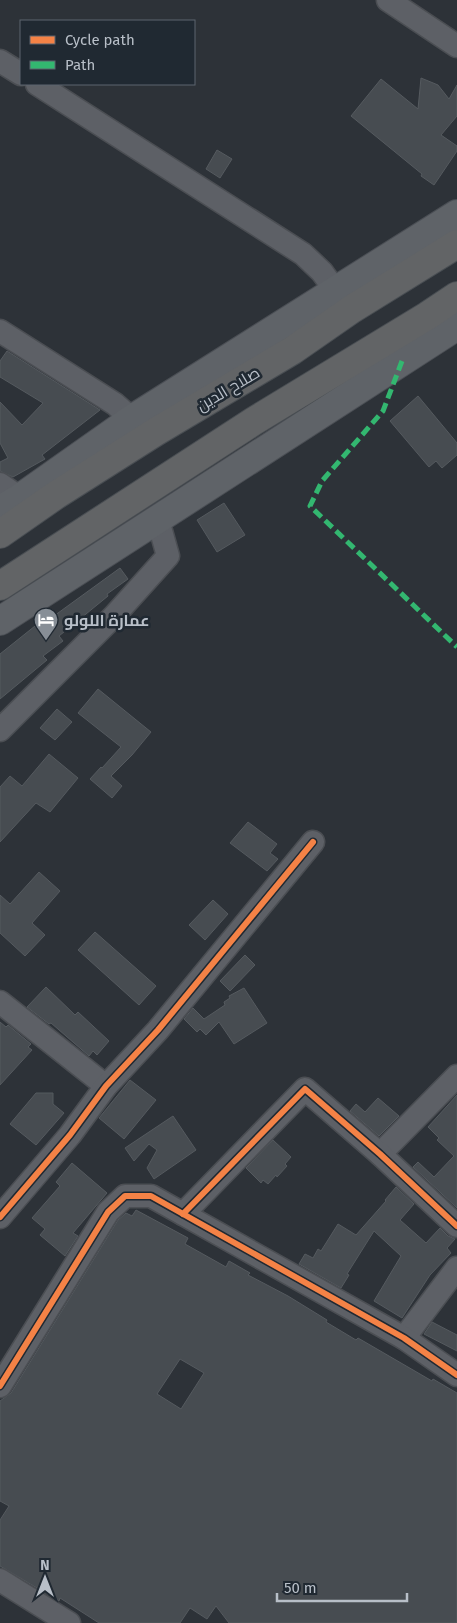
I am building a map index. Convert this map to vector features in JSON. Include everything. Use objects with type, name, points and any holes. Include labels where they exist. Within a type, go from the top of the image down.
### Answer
[{"type":"highway","name":"صلاح الدين","points":[[0,534],[157,431],[293,350],[360,304],[457,244]]},
{"type":"highway","points":[[0,586],[254,420],[457,296]]},
{"type":"main road","points":[[7,497],[457,214]]},
{"type":"main road","points":[[0,621],[457,326]]},
{"type":"street","points":[[388,0],[457,46]]},
{"type":"street","points":[[0,61],[20,73]]},
{"type":"street","points":[[39,85],[303,254],[322,272],[334,290]]},
{"type":"street","points":[[0,331],[115,404],[132,419]]},
{"type":"street","points":[[0,730],[114,616],[168,556],[158,520]]},
{"type":"street","points":[[0,1217],[70,1135],[106,1086],[158,1030],[313,842]]},
{"type":"street","points":[[0,1002],[106,1086]]},
{"type":"street","points":[[380,1154],[457,1076]]},
{"type":"street","points":[[183,1214],[305,1089],[380,1154],[457,1226]]},
{"type":"street","points":[[1,1382],[108,1212],[125,1196],[151,1196],[404,1338],[457,1374]]},
{"type":"street","points":[[404,1338],[457,1268]]},
{"type":"street","points":[[0,1580],[68,1623]]},
{"type":"building","points":[[421,78],[438,85],[449,99],[457,85],[457,116],[441,135],[457,146],[457,151],[434,185],[351,116],[381,79],[418,109]]},
{"type":"building","points":[[217,150],[232,159],[220,178],[206,169]]},
{"type":"building","points":[[7,351],[100,410],[42,455],[45,459],[13,477],[0,471],[0,462],[8,458],[0,443],[0,402],[22,425],[43,403],[0,377],[0,361]]},
{"type":"building","points":[[418,396],[457,443],[457,455],[442,468],[436,461],[429,467],[390,421]]},
{"type":"building","points":[[224,503],[245,535],[217,552],[197,520]]},
{"type":"building","points":[[120,568],[128,579],[107,594],[108,596],[59,636],[63,641],[43,656],[47,660],[0,699],[0,654],[45,618],[47,621]]},
{"type":"building","points":[[98,689],[151,732],[111,776],[122,786],[112,798],[90,779],[121,747],[78,713]]},
{"type":"building","points":[[57,709],[72,722],[55,740],[40,728]]},
{"type":"building","points":[[49,754],[78,778],[50,812],[36,803],[0,842],[0,787],[10,776],[22,786]]},
{"type":"building","points":[[248,822],[277,844],[270,853],[278,859],[267,871],[230,843]]},
{"type":"building","points":[[39,872],[60,891],[32,923],[45,935],[25,956],[0,933],[0,895],[10,904]]},
{"type":"building","points":[[213,900],[228,914],[205,940],[189,925]]},
{"type":"building","points":[[95,932],[156,986],[139,1005],[78,950]]},
{"type":"building","points":[[245,955],[255,965],[230,991],[220,981]]},
{"type":"building","points":[[46,987],[75,1015],[78,1012],[109,1041],[97,1055],[93,1051],[89,1056],[51,1023],[49,1024],[27,1007]]},
{"type":"building","points":[[244,988],[267,1023],[234,1044],[219,1022],[206,1035],[200,1029],[197,1032],[184,1019],[193,1008],[204,1019],[225,1005],[224,1002],[230,998],[229,996]]},
{"type":"building","points":[[0,1022],[6,1027],[8,1025],[31,1044],[28,1047],[32,1050],[0,1085]]},
{"type":"building","points":[[130,1080],[156,1100],[124,1139],[99,1118]]},
{"type":"building","points":[[36,1093],[53,1093],[53,1104],[64,1113],[36,1145],[10,1124]]},
{"type":"building","points":[[457,1095],[457,1208],[413,1167],[418,1162],[434,1177],[454,1156],[437,1140],[439,1138],[428,1127]]},
{"type":"building","points":[[378,1098],[399,1116],[379,1136],[350,1111],[356,1104],[365,1112]]},
{"type":"building","points":[[173,1116],[196,1150],[154,1179],[147,1168],[157,1150],[149,1144],[134,1161],[125,1148]]},
{"type":"building","points":[[273,1140],[291,1157],[285,1164],[287,1166],[277,1177],[276,1175],[268,1184],[263,1180],[261,1183],[246,1168]]},
{"type":"building","points":[[72,1163],[107,1193],[73,1233],[78,1236],[65,1256],[40,1235],[45,1229],[32,1218],[60,1186],[56,1182]]},
{"type":"building","points":[[396,1187],[414,1204],[400,1220],[426,1243],[440,1228],[448,1236],[455,1239],[447,1248],[451,1253],[430,1275],[402,1318],[374,1301],[401,1256],[374,1231],[347,1274],[349,1275],[341,1288],[299,1264],[305,1254],[313,1258],[318,1249],[321,1251],[338,1224],[356,1235]]},
{"type":"building","points":[[136,1210],[188,1238],[185,1244],[226,1267],[229,1261],[250,1273],[248,1275],[288,1296],[356,1340],[358,1338],[432,1381],[433,1379],[457,1393],[457,1623],[229,1623],[216,1606],[207,1619],[190,1608],[180,1623],[99,1623],[60,1598],[59,1601],[0,1566],[0,1520],[9,1506],[0,1501],[0,1401],[11,1393],[118,1220],[126,1213],[132,1216]],"holes":[[[180,1359],[204,1373],[181,1409],[157,1394]]]},
{"type":"building","points":[[432,1322],[457,1335],[457,1351],[424,1334]]},
{"type":"marked path","points":[[402,361],[383,411],[322,481],[310,506],[457,647]]},
{"type":"cycle path","points":[[0,1217],[70,1135],[106,1086],[158,1030],[313,842]]},
{"type":"cycle path","points":[[183,1214],[305,1089],[380,1154],[457,1226]]},
{"type":"cycle path","points":[[0,1386],[108,1212],[125,1196],[151,1196],[404,1338],[457,1375]]},
{"type":"place","name":"عمارة اللولو","points":[[46,641]]}]
